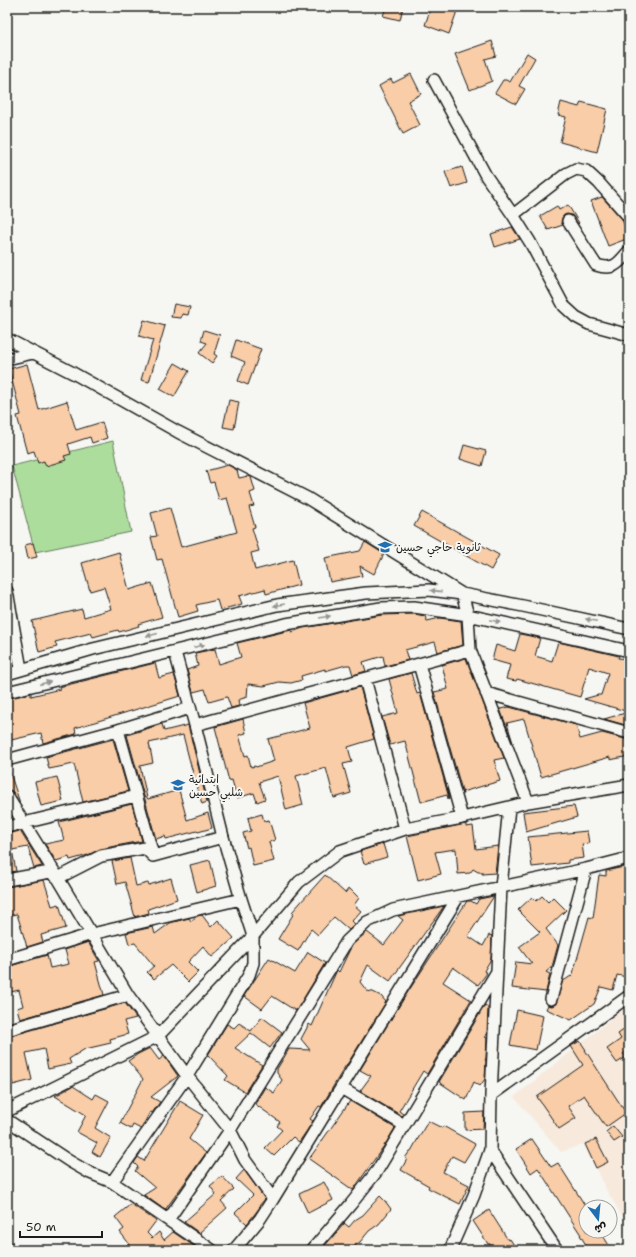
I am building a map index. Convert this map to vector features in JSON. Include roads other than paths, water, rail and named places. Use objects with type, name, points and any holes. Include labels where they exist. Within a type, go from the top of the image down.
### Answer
[{"type":"street","points":[[434,80],[486,176],[530,242],[564,306],[576,317],[588,324],[629,335]]},
{"type":"street","points":[[513,215],[566,174],[576,169],[586,171],[599,182],[629,216]]},
{"type":"street","points":[[568,221],[596,265],[605,268],[616,265],[629,251]]},
{"type":"street","points":[[7,339],[73,373],[178,432],[307,498],[462,594],[468,615],[470,650],[528,802]]},
{"type":"street","points":[[7,359],[33,353]]},
{"type":"street","points":[[7,674],[93,649],[277,605],[366,593],[429,590],[462,594],[629,629]]},
{"type":"street","points":[[7,591],[21,669]]},
{"type":"street","points":[[7,692],[286,624],[381,608],[414,607],[468,615],[629,651]]},
{"type":"street","points":[[195,725],[470,650]]},
{"type":"street","points":[[112,1182],[187,1076],[249,975],[253,963],[253,936],[223,837],[175,652]]},
{"type":"street","points":[[419,664],[462,818]]},
{"type":"street","points":[[365,679],[405,828]]},
{"type":"street","points":[[486,693],[629,733]]},
{"type":"street","points":[[7,760],[118,730],[190,708]]},
{"type":"street","points":[[118,730],[153,856]]},
{"type":"street","points":[[7,1111],[158,1036],[253,936],[299,882],[340,851],[405,828],[462,818],[528,802],[629,785]]},
{"type":"street","points":[[7,796],[128,995],[187,1076],[230,1130],[245,1160],[273,1199]]},
{"type":"street","points":[[7,827],[22,822],[136,796]]},
{"type":"street","points":[[450,1250],[474,1196],[490,1150],[496,971],[501,887],[509,807]]},
{"type":"street","points":[[153,856],[223,837]]},
{"type":"street","points":[[58,878],[101,856],[145,848],[153,856]]},
{"type":"street","points":[[168,1220],[230,1130],[347,941],[367,922],[393,910],[586,869],[629,858]]},
{"type":"street","points":[[551,999],[586,869]]},
{"type":"street","points":[[7,880],[50,872],[58,878]]},
{"type":"street","points":[[234,1250],[260,1219],[273,1199],[458,897]]},
{"type":"street","points":[[7,960],[92,934],[241,900]]},
{"type":"street","points":[[312,1250],[377,1171],[496,971]]},
{"type":"street","points":[[7,1030],[128,995]]},
{"type":"street","points":[[491,1095],[629,996]]},
{"type":"street","points":[[340,1088],[404,1125]]},
{"type":"street","points":[[7,1120],[69,1161],[90,1173],[112,1182],[212,1250]]},
{"type":"street","points":[[490,1150],[557,1250]]},
{"type":"place","name":"ثانوية حاجي حسين","points":[[385,547]]},
{"type":"place","name":"ابتدائية شلبي حسين","points":[[178,785]]}]
